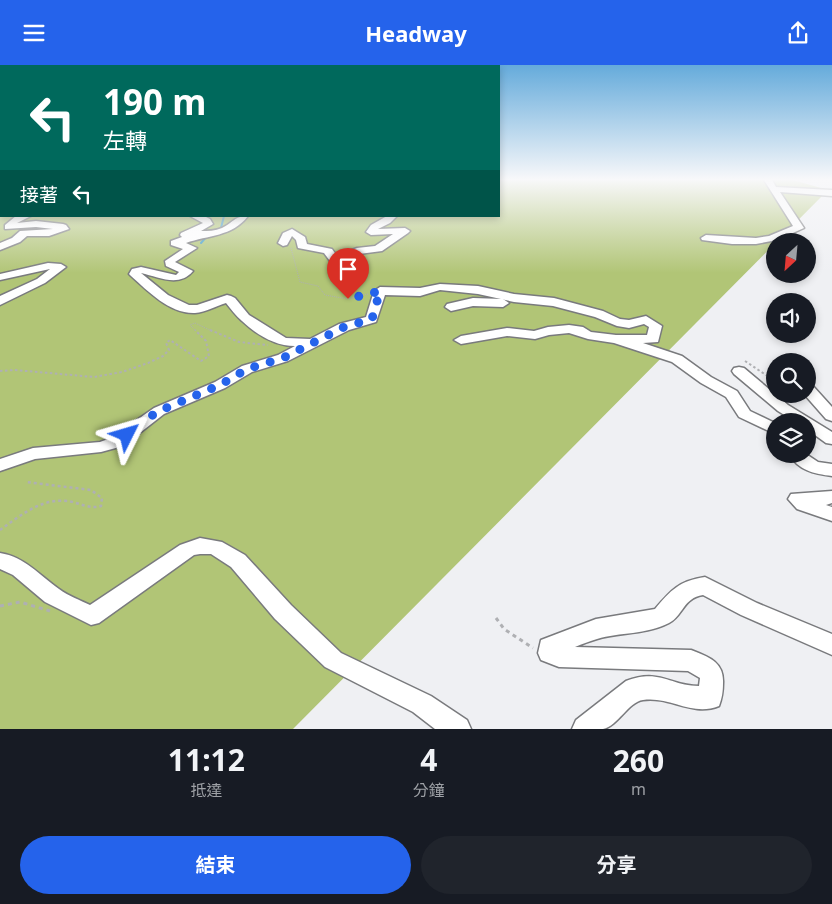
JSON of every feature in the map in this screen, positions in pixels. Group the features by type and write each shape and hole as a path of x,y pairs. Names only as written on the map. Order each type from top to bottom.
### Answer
{"lane":[{"path":"706,238 752,243 757,240 774,237 790,228 799,228 789,211"},
{"path":"0,247 16,240 24,233 49,233 64,229 63,227 36,224 8,227 15,220 23,217"},
{"path":"197,217 207,221 208,225 185,233 185,235 222,233 242,217"},
{"path":"285,239 292,232 302,239 302,246 328,251 334,259 339,259 357,251 378,249 405,231 371,232 375,226 389,220 391,217"},
{"path":"202,235 176,243 192,248 170,261 170,264 187,271 180,277 176,278 141,270 136,271 135,274 163,297 182,307 195,309 221,300 231,301 245,318 276,339 284,342 311,343"},
{"path":"0,277 48,266 61,267 40,281 0,301"},
{"path":"0,465 33,454 101,447 117,442 159,411 220,385 247,369 283,358 344,327 372,319 380,291 420,292 440,287 462,288 569,306 600,314 617,322 629,324 646,320 653,322 656,326 653,339 616,339 588,335 578,330 569,329 548,331 535,335 507,332 461,340"},
{"path":"450,307 486,302 569,306"},
{"path":"616,339 676,359 706,380 732,394 744,414 766,425"},
{"path":"742,366 783,407 792,413"},
{"path":"816,398 832,416"},
{"path":"816,429 832,439"},
{"path":"803,463 822,469 832,469"},
{"path":"832,497 798,499 803,504 832,514"},
{"path":"0,561 4,561 21,571 53,596 91,616 187,550 200,546 215,547 238,561 289,619 333,660 422,703 458,729"},
{"path":"585,729 634,689 657,687 692,698 710,697 712,673 691,661 559,657 549,653 549,647 596,629 649,621 663,616 677,598 691,588 705,586 749,609 832,645"}],"path":[{"path":"285,239 300,282 318,286 325,295 348,299 380,291"},
{"path":"0,371 15,369 94,377 122,372 163,356 169,350 166,343 170,340 180,344 191,357 201,361 209,356 206,341 190,325 195,323 227,339 256,346 278,345 284,342"},
{"path":"742,366 766,377"},
{"path":"0,530 28,510 46,501 77,500 95,508 101,506 102,497 91,490 26,482"},
{"path":"0,606 20,602 53,613"},
{"path":"496,618 504,629 528,645 536,650 549,653"}],"green space":[{"path":"500,211 807,211 785,233 766,233 766,252 293,729 0,729 0,217 500,217"}],"waterway":[{"path":"217,231 221,228 224,217"},
{"path":"201,243 207,236"}],"route":[{"path":"127,435 159,411 220,385 247,369 283,358 344,327 372,319 380,291 348,299"}]}
